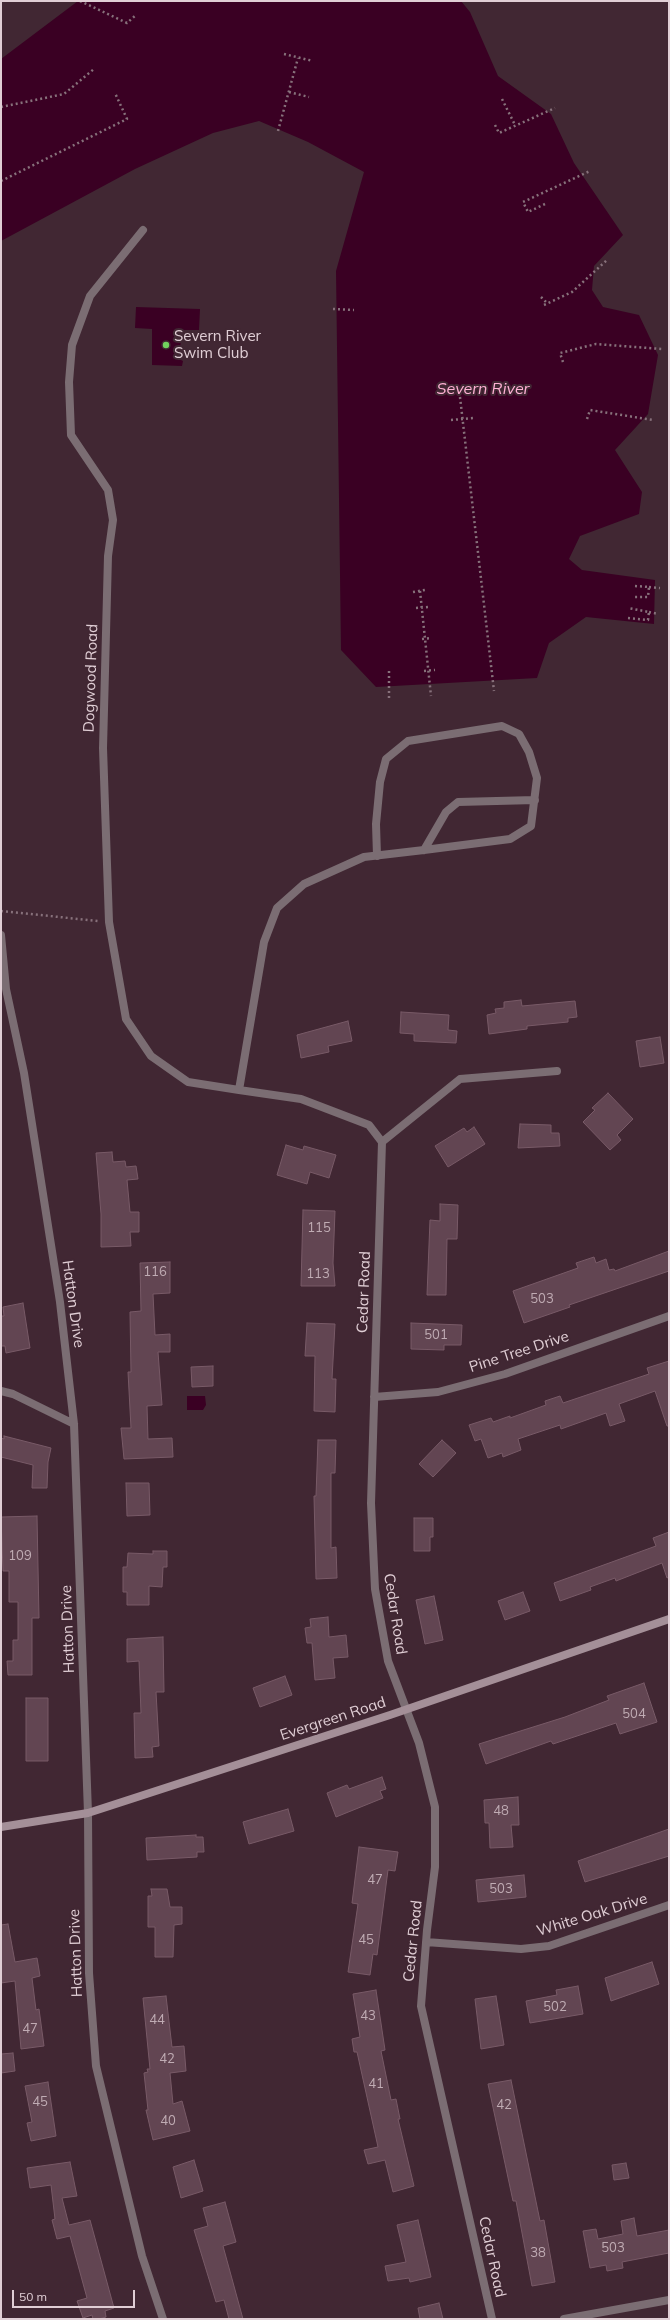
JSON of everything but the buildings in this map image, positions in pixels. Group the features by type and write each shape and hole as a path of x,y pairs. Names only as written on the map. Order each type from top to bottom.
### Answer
{"street":[{"name":"Dogwood Road","path":"143,230 90,296 72,345 69,382 71,435 108,490 113,520 108,556 103,748 109,922 126,1018 151,1056 188,1082 301,1099 369,1125 382,1142"},
{"path":"239,1090 264,942 277,908 304,884 364,857 377,856 424,850 510,838 531,826 537,778 529,752 519,734 502,726 408,741 386,759 380,782 376,824 377,856"},
{"path":"424,850 446,812 458,802 535,800"},
{"name":"Hatton Drive","path":"1,935 6,989 24,1073 60,1302 74,1424 88,1813 89,1973 96,2066 142,2256 163,2319"},
{"path":"382,1142 460,1079 557,1072"},
{"name":"Cedar Road","path":"382,1142 371,1503 375,1589 388,1661 419,1743 435,1808 435,1867 426,1942 421,2006 492,2319"},
{"name":"Pine Tree Drive","path":"374,1396 438,1392 506,1374 669,1316"},
{"path":"1,1391 13,1394 74,1424"},
{"name":"Evergreen Road","path":"1,1827 88,1813 407,1710 669,1619"},
{"name":"White Oak Drive","path":"426,1942 520,1949 549,1946 669,1905"},
{"path":"564,2319 669,2300"}],"path":[{"path":"80,1 127,23 136,15"},
{"path":"284,54 298,59 313,61"},
{"path":"298,59 289,92 278,132 298,59"},
{"path":"1,107 64,94 94,69"},
{"path":"289,92 309,97"},
{"path":"1,181 128,119 115,94"},
{"path":"502,99 515,125"},
{"path":"496,125 499,133 556,108"},
{"path":"545,204 528,212 523,202 590,171"},
{"path":"544,305 572,292 607,260"},
{"path":"541,296 546,303 571,290 601,267"},
{"path":"333,310 354,310"},
{"path":"563,362 560,353 596,344 662,348"},
{"path":"460,397 494,691"},
{"path":"587,419 590,410 652,420"},
{"path":"451,420 474,418"},
{"path":"635,586 660,588"},
{"path":"635,597 648,598 648,587"},
{"path":"413,592 425,590"},
{"path":"420,591 431,696"},
{"path":"416,608 428,607"},
{"path":"628,608 658,614"},
{"path":"628,618 648,620 649,612"},
{"path":"422,639 431,638"},
{"path":"424,671 435,670"},
{"path":"389,671 389,698"},
{"path":"1,912 109,922"}],"water":[{"name":"Severn River","path":"78,1 461,1 470,12 498,76 551,114 574,163 623,235 594,266 592,290 603,307 639,315 658,355 648,414 615,450 642,492 639,514 580,536 569,559 582,570 655,580 654,624 586,617 549,643 537,678 376,687 341,650 336,271 364,172 308,142 259,121 213,133 135,169 1,241 1,59"},
{"name":"Severn River Swim Club","path":"136,307 200,309 199,330 182,330 179,359 183,361 182,366 152,365 152,329 135,328"},
{"path":"187,1396 205,1396 206,1405 203,1410 187,1410"}],"place":[{"name":"Severn River Swim Club","path":"166,345"}]}
